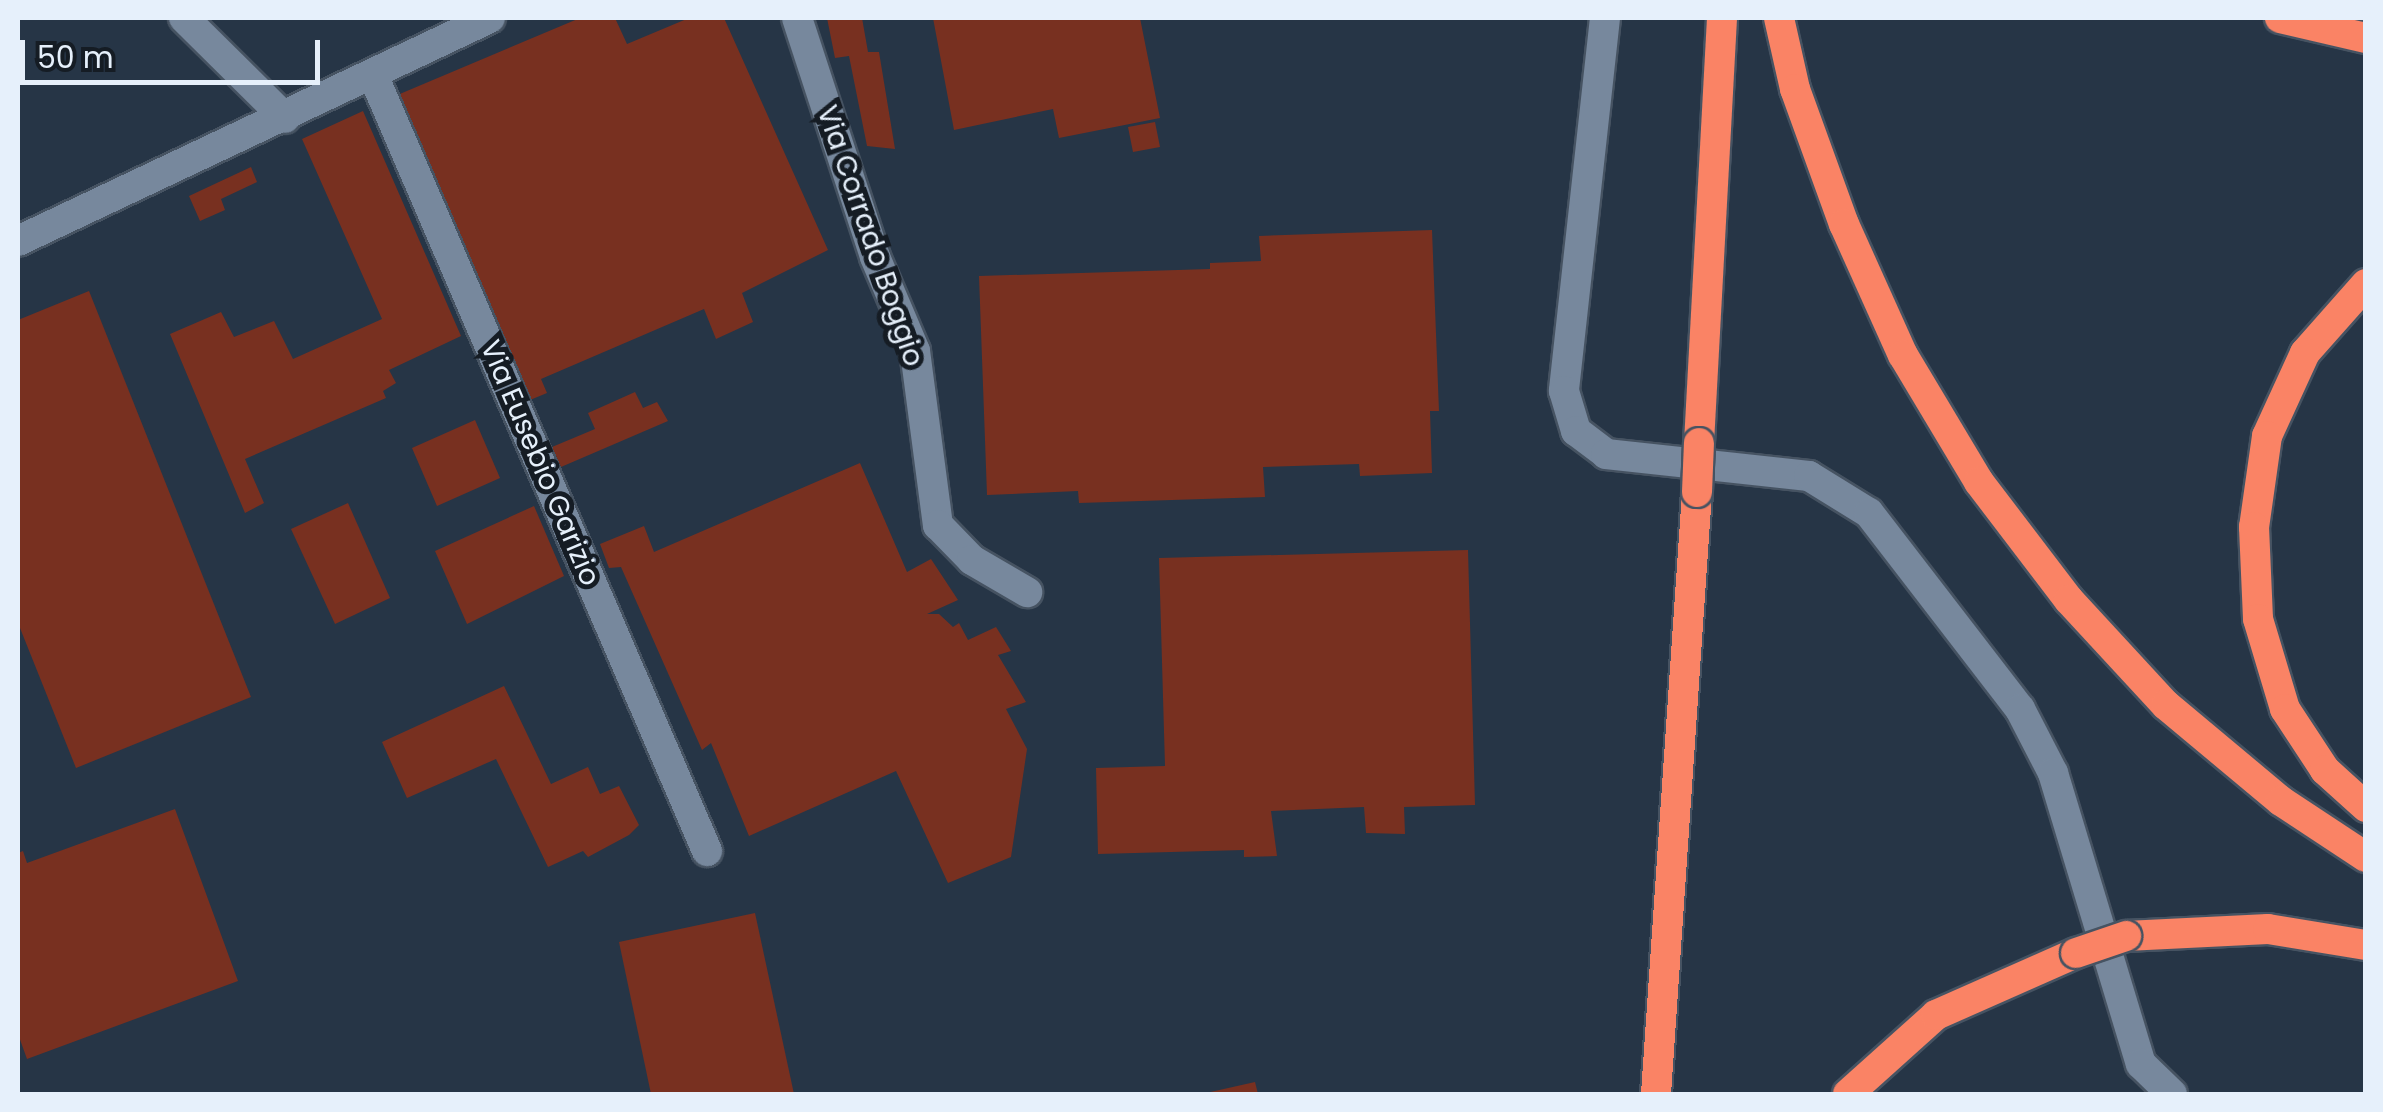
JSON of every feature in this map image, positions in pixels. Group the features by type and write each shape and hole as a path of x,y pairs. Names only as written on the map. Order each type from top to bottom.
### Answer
{"highway":[{"path":"1656,1094 1697,492 1722,18"},
{"path":"1779,18 1795,89 1844,224 1903,355 1979,482 2069,600 2166,705 2281,800 2366,857"},
{"path":"2280,18 2366,38"},
{"path":"2366,284 2305,354 2266,436 2254,527 2258,619 2285,708 2325,770 2366,807"},
{"path":"1848,1094 1936,1015 2076,952 2126,936 2268,929 2366,945"}],"street":[{"path":"184,18 285,118"},
{"path":"18,241 490,18"},
{"name":"Via Corrado Boggio","path":"797,18 875,256 915,351 938,524 972,560 1027,592"},
{"path":"1605,18 1564,391 1576,430 1606,454 1809,476 1869,513 2020,709 2053,773 2141,1064 2172,1094"},
{"name":"Via Eusebio Garizio","path":"373,75 707,852"}],"building":[{"path":"580,18 615,18 627,44 689,18 724,18 828,250 742,293 753,322 716,339 704,309 541,379 547,393 530,400 395,96"},
{"path":"827,18 862,18 868,52 879,52 895,149 867,146 849,56 835,58"},
{"path":"933,18 1140,18 1160,118 1059,138 1053,109 954,130"},
{"path":"363,111 461,336 389,370 396,383 383,391 386,398 245,459 264,503 245,513 170,334 221,312 234,337 274,321 293,359 382,319 302,139"},
{"path":"1155,122 1160,147 1133,152 1128,127"},
{"path":"251,167 257,182 221,199 225,210 200,221 189,196"},
{"path":"1432,230 1439,411 1430,411 1432,473 1360,476 1359,464 1263,467 1265,497 1079,503 1078,491 987,495 979,276 1210,269 1210,263 1261,261 1259,236"},
{"path":"89,291 251,697 76,768 18,623 18,320"},
{"path":"635,392 643,408 657,402 668,421 561,467 552,447 595,429 588,413"},
{"path":"475,420 500,478 437,506 412,448"},
{"path":"860,463 907,572 931,559 958,600 927,614 939,614 953,627 959,623 968,640 996,627 1011,651 998,655 1026,702 1006,709 1027,749 1011,857 948,883 896,771 749,836 711,743 702,750 621,567 609,568 600,544 644,526 654,552"},
{"path":"348,503 390,598 335,624 291,529"},
{"path":"534,506 564,576 467,624 435,551"},
{"path":"1468,550 1475,805 1404,807 1405,834 1366,833 1364,807 1271,811 1277,856 1244,857 1244,850 1098,854 1096,768 1165,766 1159,558"},
{"path":"504,686 551,784 588,767 600,794 619,786 639,825 629,835 588,857 583,851 548,867 496,759 407,798 382,742"},
{"path":"175,809 238,981 27,1059 18,1034 18,853 23,851 27,863"},
{"path":"755,913 794,1094 651,1094 619,942"},
{"path":"1255,1082 1258,1094 1206,1094 1206,1093"}]}
